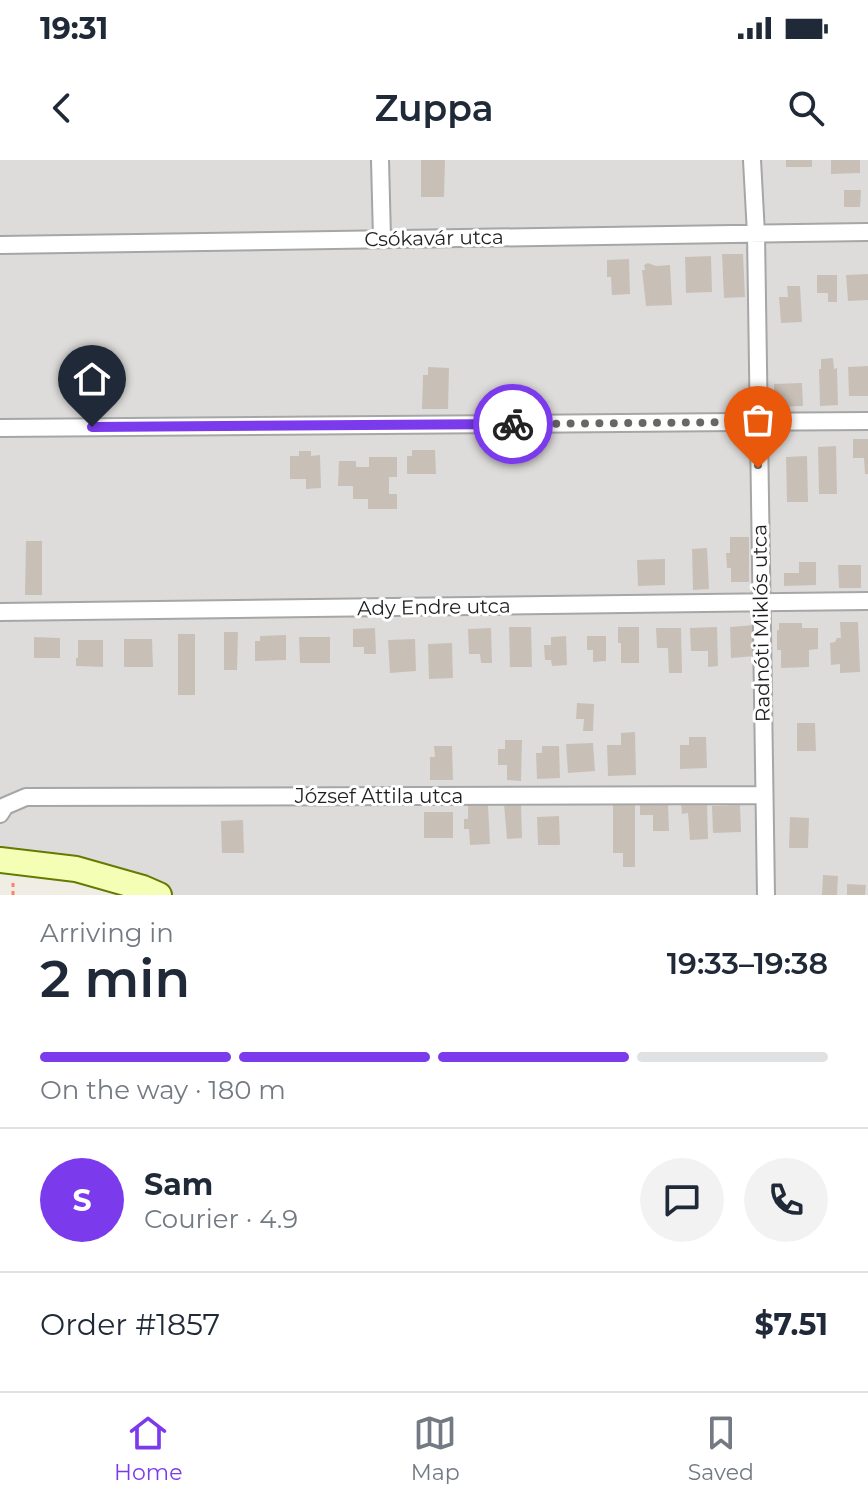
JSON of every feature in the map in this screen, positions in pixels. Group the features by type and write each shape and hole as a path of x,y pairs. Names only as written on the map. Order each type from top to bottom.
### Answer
{"street":[{"path":"380,160 382,238"},
{"name":"Radnóti Miklós utca","path":"752,160 756,234 766,895"},
{"name":"Csókavár utca","path":"0,245 868,232"},
{"path":"0,428 868,421"},
{"name":"Ady Endre utca","path":"0,612 868,601"},
{"name":"József Attila utca","path":"0,814 5,806 26,797 764,795"},
{"path":"0,860 76,869 159,895"}],"shaded area":[{"path":"0,160 868,160 868,895 159,895 0,860"}],"building":[{"path":"421,160 445,160 444,197 421,197"},
{"path":"786,160 812,160 812,167 786,167"},
{"path":"831,160 860,160 860,173 831,174"},
{"path":"844,190 861,190 860,207 844,207"},
{"path":"722,254 743,254 745,297 724,298"},
{"path":"711,256 712,292 686,293 685,257"},
{"path":"629,259 630,294 612,295 611,277 607,277 607,260"},
{"path":"648,263 670,265 672,305 646,306 642,270"},
{"path":"868,274 868,300 848,301 846,275"},
{"path":"817,275 837,275 837,302 828,302 828,293 817,293"},
{"path":"787,286 800,286 802,322 781,323 779,297 788,297"},
{"path":"833,358 834,369 837,368 838,405 820,406 821,359"},
{"path":"868,366 868,396 849,396 848,367"},
{"path":"428,367 449,368 448,409 422,409 423,375 428,375"},
{"path":"802,383 803,406 774,407 774,384"},
{"path":"853,439 868,439 868,474 865,474 864,458 853,458"},
{"path":"836,446 837,494 819,494 818,447"},
{"path":"412,450 435,450 436,474 407,474 407,456 412,456"},
{"path":"299,451 311,451 311,456 320,455 321,488 306,489 306,479 290,479 290,456 299,456"},
{"path":"807,456 808,502 787,502 786,457"},
{"path":"369,457 397,457 397,477 389,477 389,494 397,494 397,509 368,509 368,499 353,499 353,486 338,486 339,461 356,461 356,467 369,467"},
{"path":"730,537 749,537 749,582 731,582 726,553 730,553"},
{"path":"26,541 42,541 42,595 25,595"},
{"path":"707,548 709,589 693,590 692,549"},
{"path":"665,559 665,585 638,586 637,560"},
{"path":"799,562 816,562 816,585 784,586 784,573 799,573"},
{"path":"838,565 861,565 861,588 839,588"},
{"path":"840,622 858,622 860,672 840,673 840,664 831,665 830,643 841,638"},
{"path":"779,623 802,623 802,628 818,628 818,649 809,650 809,667 781,668 781,650 777,650"},
{"path":"754,625 756,656 731,658 730,627"},
{"path":"509,627 531,627 532,667 510,667"},
{"path":"618,627 639,627 639,663 621,663"},
{"path":"717,627 718,666 708,667 708,651 691,651 690,628"},
{"path":"375,628 376,654 364,654 364,647 353,647 353,629"},
{"path":"491,628 492,663 481,663 480,654 469,654 468,629"},
{"path":"656,628 681,628 682,673 669,673 668,648 657,648"},
{"path":"224,632 238,632 237,670 224,670"},
{"path":"178,634 195,634 195,695 178,695"},
{"path":"286,635 286,660 255,661 255,641 260,641 260,636"},
{"path":"566,636 567,665 552,666 551,660 545,660 544,645 551,645 551,637"},
{"path":"587,636 606,636 606,661 593,662 593,650 587,650"},
{"path":"34,637 60,638 60,658 34,658"},
{"path":"299,637 330,637 330,663 300,663"},
{"path":"124,639 152,639 153,667 124,667"},
{"path":"415,639 416,671 390,673 388,640"},
{"path":"78,640 103,640 103,667 76,666"},
{"path":"452,643 453,678 429,679 428,644"},
{"path":"577,703 594,704 593,731 583,731 584,719 576,719"},
{"path":"797,723 815,723 816,751 797,751"},
{"path":"635,732 636,775 608,776 607,745 621,745 621,733"},
{"path":"689,737 706,737 707,768 680,769 680,745 689,745"},
{"path":"505,740 522,740 521,781 507,780 507,765 498,765 498,749 505,749"},
{"path":"593,743 595,771 568,773 566,744"},
{"path":"434,746 452,746 453,780 430,780 430,757 435,757"},
{"path":"542,746 559,746 560,778 537,779 536,753 542,753"},
{"path":"521,802 522,838 507,839 504,804"},
{"path":"613,802 635,802 635,867 623,867 623,853 613,853"},
{"path":"668,802 669,831 653,831 653,815 640,815 640,803"},
{"path":"707,802 708,839 690,840 688,813 682,814 681,803"},
{"path":"468,805 488,805 490,844 470,845 469,829 464,829"},
{"path":"740,805 741,832 713,833 712,806"},
{"path":"424,812 453,812 453,838 424,838"},
{"path":"559,816 560,845 538,845 537,817"},
{"path":"790,817 809,818 808,848 789,848"},
{"path":"243,820 244,853 222,853 221,821"},
{"path":"823,875 838,876 837,895 822,895"},
{"path":"847,884 866,885 865,895 847,895"}],"way so far":[{"path":"513,424 758,422 758,468"}],"route":[{"path":"92,427 513,424"}]}
